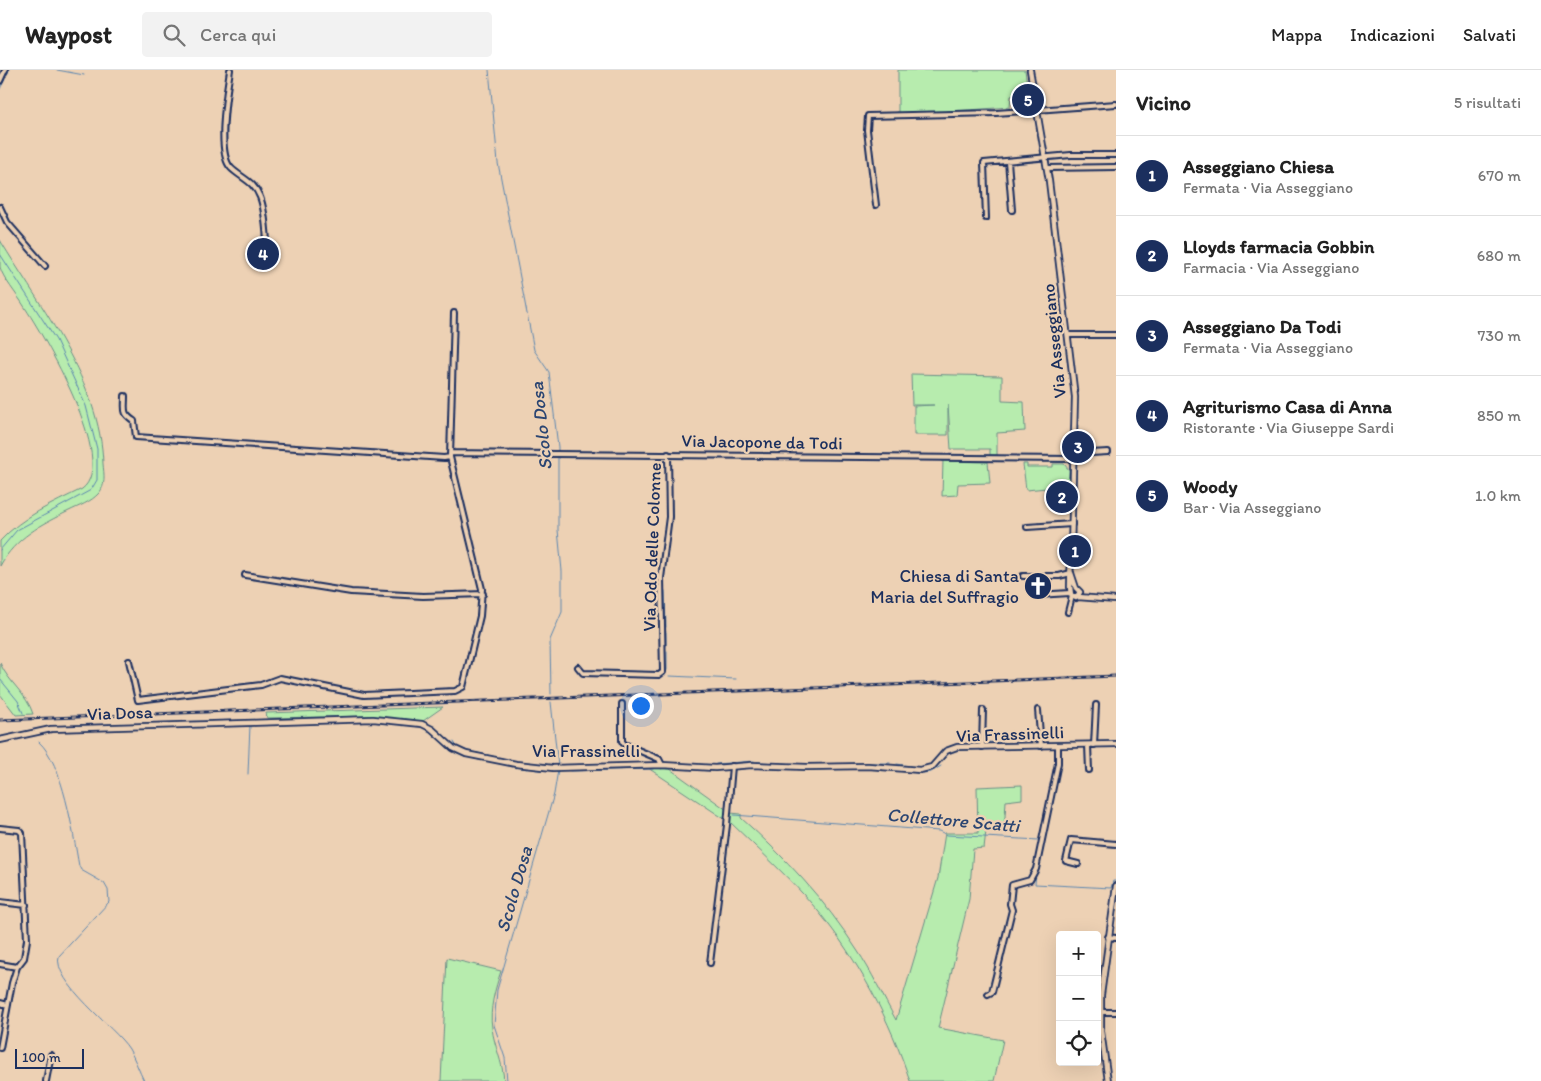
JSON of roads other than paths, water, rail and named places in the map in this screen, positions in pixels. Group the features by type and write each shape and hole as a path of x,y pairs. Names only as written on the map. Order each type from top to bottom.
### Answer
{"street":[{"path":"0,81 5,70"},
{"path":"230,70 225,122 226,160 230,167 253,185 260,198 269,261"},
{"name":"Via Asseggiano","path":"1030,70 1035,109 1047,168 1075,397 1071,573 1073,593 1068,612"},
{"path":"876,205 866,118 872,115 928,115 1116,104"},
{"path":"986,218 984,163 1044,157 1116,155"},
{"path":"1008,161 1012,210"},
{"path":"1047,168 1116,167"},
{"path":"0,207 7,222 45,266"},
{"path":"129,661 138,700 265,684 280,678 364,695 455,692 464,688 482,594 450,455 454,313"},
{"path":"1068,335 1116,335"},
{"name":"Via Jacopone da Todi","path":"125,396 125,414 127,418 134,421 136,437 444,458 450,455 551,454 1074,457 1108,452"},
{"name":"Via Odo delle Colonne","path":"578,668 583,673 659,675 663,672 660,583 669,517 668,454"},
{"path":"1027,527 1072,524"},
{"path":"1023,576 1059,576 1071,573"},
{"path":"245,575 351,592 423,596 482,594"},
{"name":"Via Asseggiano","path":"1073,593 1080,592 1087,598"},
{"path":"1037,595 1073,593 1087,598 1116,600"},
{"path":"622,704 622,741 624,744 659,760 662,765"},
{"path":"1094,745 1096,705"},
{"path":"982,747 983,710"},
{"path":"1038,710 1041,746"},
{"name":"Via Frassinelli","path":"242,722 343,718 408,721 426,726 460,752 516,764 553,768 662,765 703,768 732,766 868,766 920,770 932,767 943,754 953,748 1116,744"},
{"name":"Via Dosa","path":"0,740 50,729 242,722"},
{"name":"Via Frassinelli","path":"1088,745 1089,770"},
{"path":"988,994 992,992 1012,910 1010,904 1012,885 1030,880 1036,869 1058,763 1058,746"},
{"path":"710,963 727,825 732,766"},
{"path":"0,828 19,830 22,833 27,940 24,958 17,967 0,1045"},
{"path":"1078,864 1066,861 1071,840 1116,844"},
{"path":"1101,1003 1116,886"},
{"path":"0,902 26,905"},
{"path":"1108,937 1116,938"},
{"path":"0,964 17,967"},
{"path":"0,1003 8,1004"},
{"path":"1101,1012 1116,1012"},
{"path":"1101,1021 1108,1081"},
{"path":"46,1081 51,1055"}],"waterway":[{"path":"57,70 84,75"},
{"name":"Scolo Dosa","path":"489,70 498,163 534,350 549,372 558,447 558,530 562,571 562,612 550,640 551,694"},
{"path":"0,89 5,79"},
{"path":"0,254 56,340 86,406 97,449 97,480 91,490 17,530 0,550"},
{"path":"741,458 755,458"},
{"path":"758,458 845,459"},
{"path":"665,591 666,627"},
{"path":"666,632 666,646"},
{"path":"667,651 667,670"},
{"path":"669,676 736,679"},
{"path":"0,679 18,701 23,713"},
{"name":"Scolo Dosa","path":"551,702 558,766"},
{"path":"248,774 250,725"},
{"path":"148,729 185,727"},
{"path":"39,742 55,766 61,782 79,866 81,870 104,883 108,890 109,902 59,956 59,967 65,979 86,1004 129,1049 144,1081"},
{"path":"454,742 457,747"},
{"path":"985,742 1006,743"},
{"path":"1001,749 1051,748"},
{"path":"960,749 994,749"},
{"path":"463,750 525,763"},
{"path":"458,754 463,755"},
{"path":"468,757 479,760"},
{"path":"487,761 527,769"},
{"path":"716,764 754,761"},
{"path":"757,762 797,764 890,763"},
{"path":"536,764 552,765"},
{"path":"897,764 921,768"},
{"path":"923,773 931,772 941,766"},
{"path":"758,767 841,769"},
{"path":"867,768 872,769"},
{"path":"570,771 653,769"},
{"path":"675,769 705,770"},
{"path":"878,769 918,773"},
{"path":"536,770 560,770"},
{"name":"Scolo Dosa","path":"507,1081 505,1058 494,1025 497,990 554,794 558,770"},
{"name":"Collettore Scatti","path":"734,815 939,831 947,835 1039,840 1039,847"},
{"name":"Collettore Scatti","path":"1036,873 1035,884 1111,888 1113,881 1116,881"}],"railway":[{"path":"0,720 1116,676"}],"place":[{"name":"Woody","path":"1028,100"},
{"name":"Agriturismo Casa di Anna","path":"263,254"},
{"name":"Asseggiano Da Todi","path":"1078,447"},
{"name":"Lloyds farmacia Gobbin","path":"1062,497"},
{"name":"Asseggiano Chiesa","path":"1075,551"},
{"name":"Chiesa di Santa Maria del Suffragio","path":"1038,586"}]}
